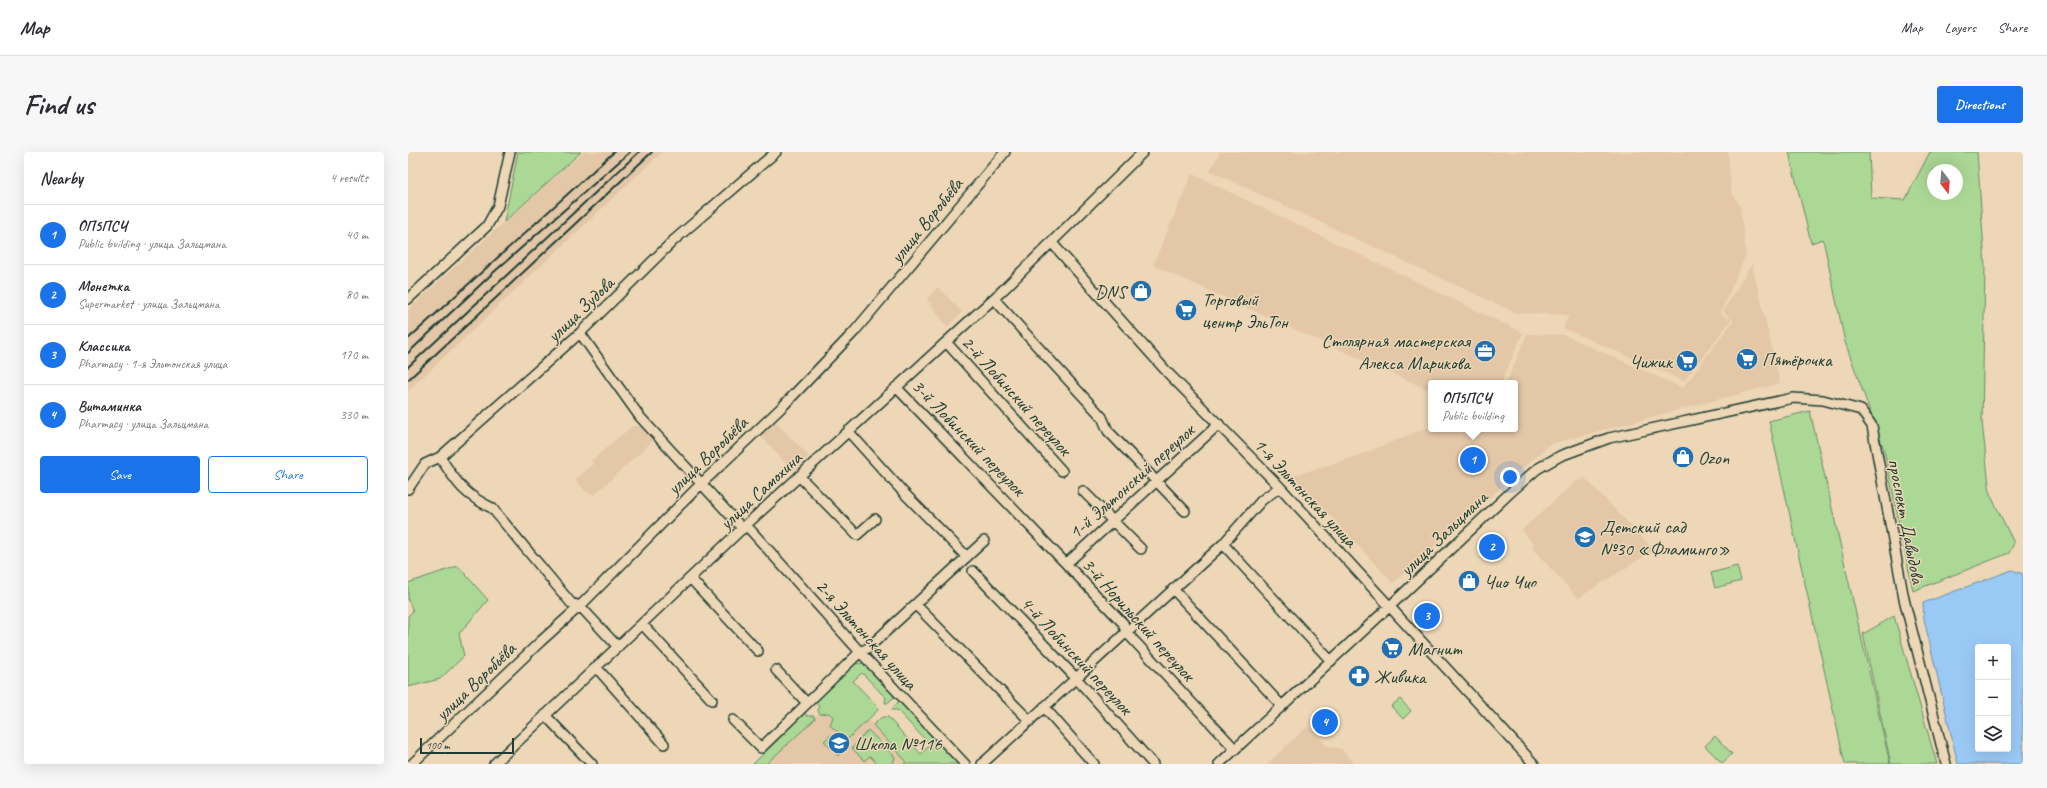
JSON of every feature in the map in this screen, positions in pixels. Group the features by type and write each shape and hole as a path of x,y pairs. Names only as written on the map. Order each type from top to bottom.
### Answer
{"street":[{"path":"408,299 487,226 498,206 510,152"},
{"name":"улица Зудова","path":"408,489 426,464 440,457 580,333 673,241 776,152"},
{"name":"улица Воробьёва","path":"412,764 580,606 701,484 784,406 854,332 1005,152"},
{"name":"улица Самохина","path":"499,762 545,715 618,648 744,527 994,299 1143,152"},
{"name":"1-я Эльтонская улица","path":"1052,243 1168,373 1280,487 1534,764"},
{"path":"994,299 1102,417 1108,431 1154,481 1185,511"},
{"name":"2-я Эльтонская улица","path":"580,333 640,417 701,484 744,527 965,764"},
{"name":"2-й Лобинский переулок","path":"946,342 1062,471"},
{"name":"3-й Лобинский переулок","path":"896,387 1018,511"},
{"name":"проспект Давыдова","path":"1737,410 1793,398 1823,400 1862,410 1872,426 1904,599 1946,764"},
{"name":"улица Зальцмана","path":"1219,764 1537,469 1560,456 1609,438 1737,410"},
{"name":"1-й Эльтонский переулок","path":"1067,563 1111,520 1219,424"},
{"path":"848,431 904,493 967,557"},
{"path":"440,457 458,484 474,499 492,508 571,603 580,606 618,648"},
{"path":"799,476 857,535 875,519"},
{"path":"982,764 1223,544 1262,500 1280,487"},
{"path":"1083,491 1141,549"},
{"name":"3-й Норильский переулок","path":"1018,511 1123,623 1126,632 1235,749"},
{"path":"733,720 761,748 860,652 868,648 984,541"},
{"path":"1223,544 1330,661"},
{"name":"4-й Лобинский переулок","path":"973,571 1076,678 1154,764"},
{"path":"691,579 758,651"},
{"path":"1173,589 1282,706"},
{"path":"916,605 1030,721"},
{"path":"642,624 712,700"},
{"path":"596,667 664,744"},
{"path":"776,670 807,702"},
{"path":"1044,707 1094,764"},
{"path":"545,715 592,764"}],"shaded area":[{"path":"584,152 662,152 408,391 408,310 504,222"},
{"path":"1220,152 1728,152 1731,191 1740,206 1746,255 1720,313 1731,320 1684,381 1563,328 1569,315 1516,313 1210,171"},
{"path":"1192,174 1523,333 1502,380 1428,380 1428,390 1153,265"},
{"path":"1752,264 1780,383 1550,444 1393,583 1293,476 1355,457 1428,427 1428,432 1518,432 1518,380 1507,380 1527,334 1564,335 1683,388 1733,321 1723,311"},
{"path":"938,287 962,312 947,327 927,299"},
{"path":"774,421 809,456 793,471 760,435"},
{"path":"632,426 642,426 656,438 594,495 586,492 575,480 593,464 591,461"},
{"name":"Детский сад №30 «Фламинго»","path":"1585,478 1654,550 1578,598 1532,548 1534,545 1522,530 1575,482"},
{"name":"Школа №116","path":"843,692 910,764 764,764 817,715"},
{"path":"1308,726 1327,746 1341,749 1355,764 1267,764"}],"green space":[{"path":"518,152 581,152 504,222"},
{"path":"1789,152 1869,152 1871,198 1905,200 1930,152 1977,152 1985,266 1982,422 1990,494 2014,543 2009,553 1913,591 1884,450 1845,342 1823,239 1811,243"},
{"path":"1810,411 1890,764 1845,764 1769,421"},
{"path":"458,566 488,600 459,634 464,656 440,679 408,687 408,616 413,611 408,599 408,583"},
{"path":"1737,566 1741,581 1715,588 1711,573"},
{"path":"1894,616 1937,764 1891,764 1863,634"},
{"path":"864,663 896,696 885,703 886,698 862,673 853,681 878,707 878,710 849,738 845,739 830,725 833,717 829,713 820,714 818,711 819,706 814,702 855,664"},
{"path":"1400,699 1411,711 1403,719 1391,706"},
{"path":"899,701 958,764 904,764 906,761 873,725 882,717 888,717 921,754 930,745 897,710 891,710"},
{"path":"805,713 807,716 814,716 815,719 766,764 753,764"},
{"path":"868,730 895,757 893,764 877,764 870,756 864,761 852,748"},
{"path":"831,735 844,749 838,756 824,741"},
{"path":"1715,736 1732,754 1722,763 1705,746"}],"water":[{"path":"2012,570 2023,574 2023,764 1958,764 1924,619 1923,603"}],"railway":[{"path":"408,339 614,152"},
{"path":"408,353 494,272 630,152"},
{"path":"408,367 639,152"},
{"path":"408,380 652,152"}],"place":[{"name":"DNS","path":"1141,291"},
{"name":"Торговый центр ЭльТон","path":"1186,310"},
{"name":"Столярная мастерская Алекса Марикова","path":"1485,351"},
{"name":"Пятёрочка","path":"1747,359"},
{"name":"Чижик","path":"1687,361"},
{"name":"Ozon","path":"1683,457"},
{"name":"ОП5ПСЧ","path":"1473,460"},
{"name":"Детский сад №30 «Фламинго»","path":"1585,537"},
{"name":"Монетка","path":"1492,547"},
{"name":"Чио Чио","path":"1469,581"},
{"name":"Классика","path":"1427,616"},
{"name":"Магнит","path":"1392,648"},
{"name":"Живика","path":"1359,676"},
{"name":"Витаминка","path":"1325,722"},
{"name":"Школа №116","path":"839,743"}]}
